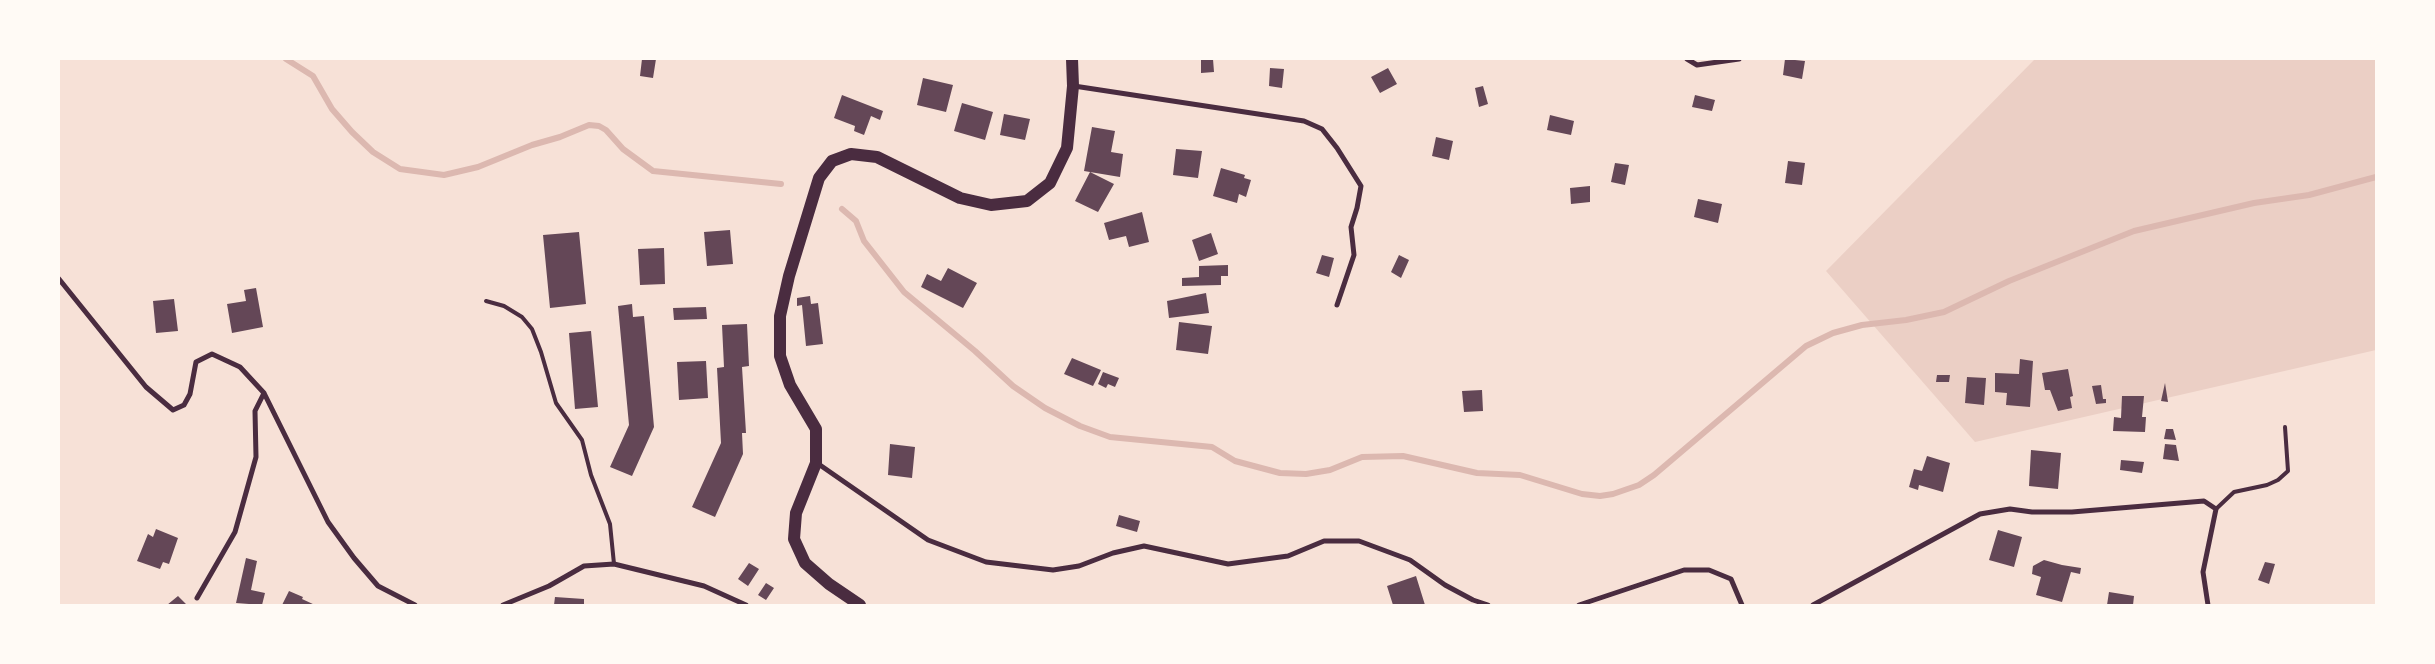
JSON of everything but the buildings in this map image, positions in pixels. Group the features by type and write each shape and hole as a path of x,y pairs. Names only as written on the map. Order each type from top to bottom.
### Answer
{"main road":[{"path":"860,605 828,584 805,563 794,540 796,513 816,463 816,428 790,385 780,356 780,316 789,276 820,178 832,162 852,154 877,157 960,198 992,205 1027,201 1050,183 1067,148 1073,86 1072,59"}],"street":[{"path":"1687,59 1697,65 1739,59"},
{"path":"1073,86 1304,121 1322,129 1337,148 1361,186 1358,208 1351,228 1354,254 1337,305"},
{"path":"59,279 146,387 173,410 184,405 190,394 196,362 212,354 240,367 264,393 328,522 378,586 415,605"},
{"path":"198,598 235,532 256,457 255,411 264,393"},
{"path":"816,463 928,540 986,562 1054,570 1080,566 1113,553 1144,546 1228,564 1288,556 1324,541 1359,541 1410,560 1445,585 1472,600 1488,605"},
{"path":"1813,605 1980,514 2010,509 2032,512 2072,512 2204,501 2216,509 2203,572 2208,605"},
{"path":"503,605 549,586 584,566 614,564 704,586 746,605"},
{"path":"1578,605 1684,570 1709,570 1731,579 1742,605"}],"lane":[{"path":"486,301 504,306 522,316 532,329 556,403 582,440 591,475 610,524 614,564"},
{"path":"2216,509 2234,492 2268,485 2278,480 2288,471 2285,427"}],"shaded area":[{"path":"2035,59 2376,59 2376,350 1975,442 1826,271"}],"waterway":[{"path":"286,59 313,76 332,109 352,132 373,152 400,169 444,175 478,167 589,125 599,126 606,130 623,149 653,171 781,184"},
{"path":"842,209 856,221 864,241 904,292 975,351 1013,386 1045,408 1080,426 1110,437 1212,447 1235,461 1280,473 1306,474 1330,470 1362,457 1403,456 1477,473 1520,475 1582,494 1600,496 1613,494 1639,485 1654,475 1806,346 1833,333 1862,325 1906,320 1944,312 2009,281 2134,231 2254,203 2309,195 2376,177"}]}
